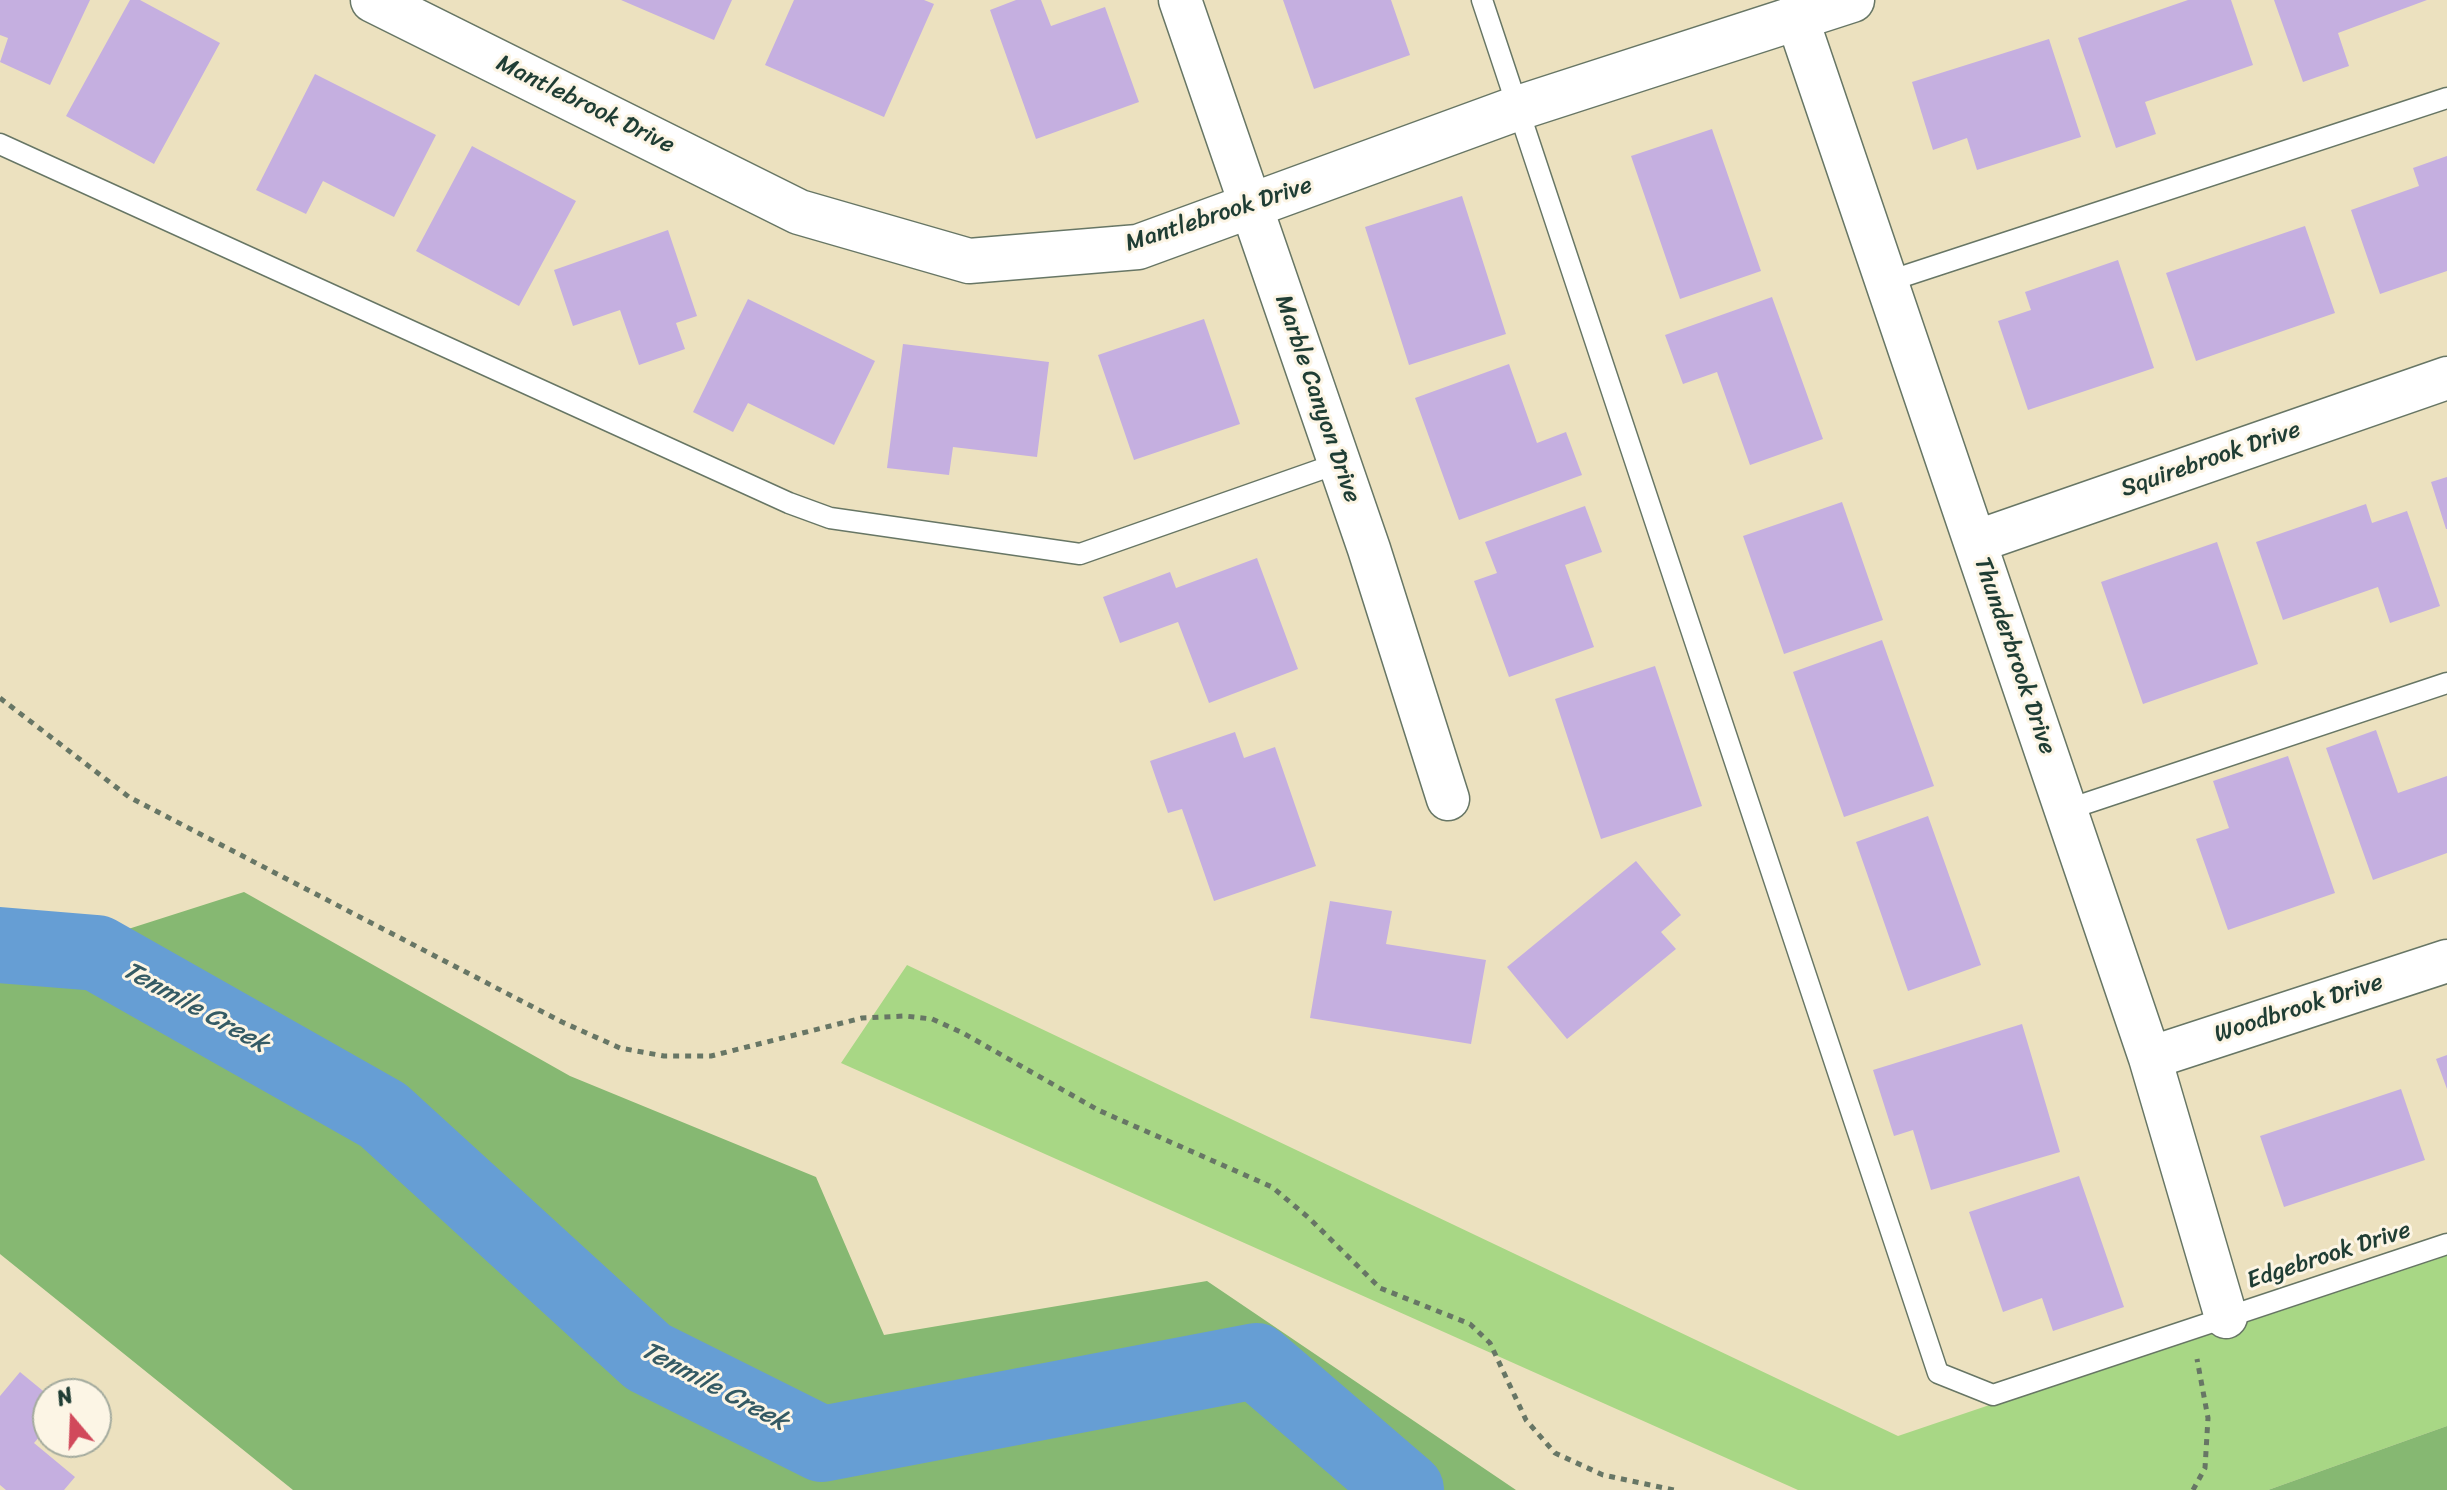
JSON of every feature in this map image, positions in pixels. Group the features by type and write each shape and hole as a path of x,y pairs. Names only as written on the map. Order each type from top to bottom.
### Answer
{"street":[{"name":"Mantlebrook Drive","path":"373,0 799,212 969,261 1138,247 1794,9 1852,0"},
{"name":"Marble Canyon Drive","path":"1180,0 1339,463 1448,799"},
{"name":"Thunderbrook Drive","path":"1794,9 2150,1058 2226,1317"},
{"name":"Squirebrook Drive","path":"1975,542 2447,378"},
{"name":"Woodbrook Drive","path":"2150,1058 2447,961"}],"lane":[{"name":"Edgebrook Drive","path":"1482,0 1938,1373 1993,1395 2447,1244"},
{"path":"1886,282 2447,98"},
{"path":"0,144 789,503 830,518 1080,554 1339,463"},
{"path":"2066,810 2447,683"}],"path":[{"path":"0,698 129,797 562,1022 620,1048 664,1056 711,1056 862,1018 890,1016 932,1019 963,1033 1098,1110 1272,1187 1309,1218 1380,1288 1470,1324 1490,1343 1526,1420 1555,1453 1603,1475 1674,1490"},
{"path":"2193,1490 2205,1468 2208,1418 2195,1344 2226,1317"}],"green space":[{"path":"244,892 570,1076 816,1177 884,1335 1207,1281 1516,1490 293,1490 0,1254 0,970"},
{"path":"907,965 1898,1436 2447,1250 2447,1426 2268,1490 1798,1490 841,1063"},
{"path":"2447,1426 2447,1490 2268,1490"}],"building":[{"path":"0,0 90,0 50,85 0,62 8,38 0,35"},
{"path":"130,0 140,0 220,43 154,164 66,116"},
{"path":"621,0 732,0 714,40"},
{"path":"794,0 924,0 934,4 884,117 765,65"},
{"path":"1016,0 1041,0 1051,26 1105,7 1139,102 1036,139 990,10"},
{"path":"1283,0 1391,0 1410,55 1314,89"},
{"path":"2188,0 2231,0 2253,65 2145,102 2156,134 2116,148 2078,38"},
{"path":"2274,0 2427,0 2338,33 2349,66 2303,82"},
{"path":"2049,39 2081,137 1977,170 1967,138 1933,150 1912,82"},
{"path":"315,74 436,135 394,217 323,181 306,214 256,190"},
{"path":"1712,129 1761,271 1680,299 1631,156"},
{"path":"472,146 576,201 519,306 416,251"},
{"path":"2447,156 2447,271 2380,294 2351,210 2419,186 2413,168"},
{"path":"1462,196 1506,334 1409,365 1365,227"},
{"path":"2305,226 2335,313 2196,361 2166,273"},
{"path":"668,230 697,316 676,323 685,349 639,365 620,310 573,326 554,270"},
{"path":"2118,260 2154,368 2028,410 1998,321 2031,310 2025,292"},
{"path":"1772,297 1823,439 1750,465 1717,372 1683,384 1665,335"},
{"path":"748,299 875,361 834,445 748,403 733,432 693,412"},
{"path":"1204,319 1240,424 1134,460 1098,355"},
{"path":"903,344 1049,362 1037,457 953,447 949,475 887,468"},
{"path":"1509,364 1537,443 1566,432 1582,475 1459,520 1415,398"},
{"path":"2447,477 2447,529 2446,529 2431,482"},
{"path":"1842,502 1883,620 1784,654 1743,536"},
{"path":"2366,504 2372,523 2407,511 2440,606 2390,623 2378,587 2283,620 2256,542"},
{"path":"1585,506 1602,552 1565,565 1594,647 1509,677 1474,581 1497,573 1485,542"},
{"path":"2217,542 2258,664 2143,704 2101,582"},
{"path":"1257,558 1298,669 1209,703 1178,622 1120,643 1103,597 1170,572 1176,588"},
{"path":"1882,640 1934,786 1844,817 1793,672"},
{"path":"1655,666 1702,806 1601,839 1555,699"},
{"path":"2376,730 2398,793 2447,776 2447,853 2373,880 2326,748"},
{"path":"1235,732 1244,758 1275,747 1316,866 1214,901 1182,809 1168,813 1150,761"},
{"path":"2288,756 2335,893 2228,930 2196,839 2229,828 2213,781"},
{"path":"1928,816 1981,965 1908,991 1856,842"},
{"path":"1636,861 1681,915 1661,932 1676,949 1567,1039 1507,967"},
{"path":"1330,901 1392,911 1386,944 1486,960 1471,1044 1310,1018"},
{"path":"2022,1024 2060,1152 1931,1190 1913,1130 1894,1136 1873,1070"},
{"path":"2447,1055 2447,1089 2436,1059"},
{"path":"2401,1089 2425,1160 2284,1207 2260,1136"},
{"path":"2079,1176 2124,1307 2053,1331 2042,1298 2003,1312 1969,1212"},
{"path":"20,1372 32,1382 32,1458 52,1458 75,1477 64,1490 6,1490 0,1485 0,1396"}],"waterway":[{"name":"Tenmile Creek","path":"0,945 97,953 383,1115 648,1357 822,1444 1256,1361 1406,1490"}]}
